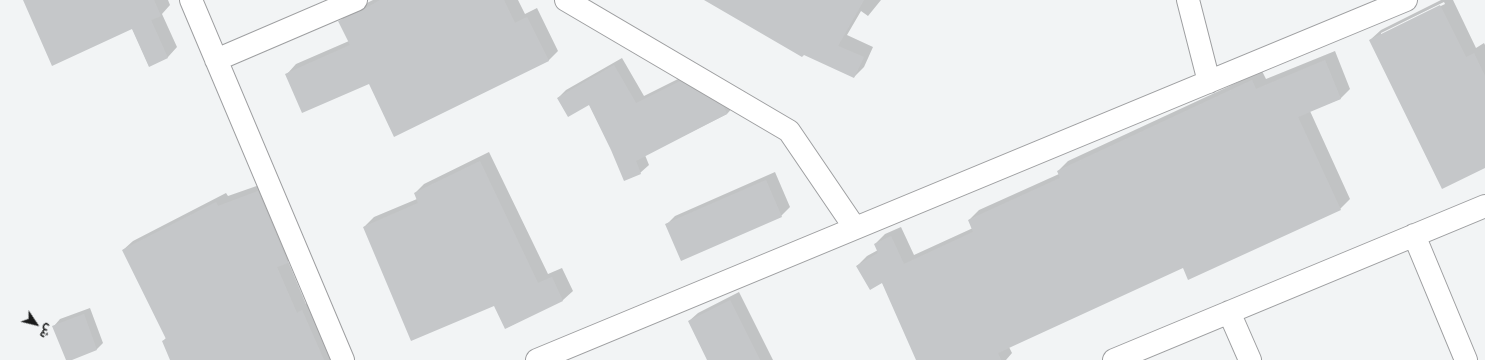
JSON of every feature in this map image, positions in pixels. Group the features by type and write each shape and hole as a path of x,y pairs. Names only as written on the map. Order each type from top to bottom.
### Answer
{"street":[{"path":"191,0 343,360"},
{"path":"216,60 356,0"},
{"path":"566,0 789,131 855,228"},
{"path":"1188,0 1209,82"},
{"path":"537,360 1406,0"},
{"path":"1114,360 1485,206"},
{"path":"1414,235 1466,360"},
{"path":"1229,312 1250,360"}],"building":[{"path":"23,0 154,0 161,16 151,20 168,58 149,67 132,29 52,66"},
{"path":"380,0 504,0 515,23 527,17 549,61 394,137 369,84 302,113 285,74 350,45 338,21 361,11"},
{"path":"704,0 864,0 838,46 864,57 854,78 804,55 802,57"},
{"path":"1440,5 1466,57 1474,53 1485,76 1485,168 1442,189 1369,40"},
{"path":"1325,60 1341,99 1298,117 1341,210 1188,280 1183,268 998,353 1001,360 916,360 882,283 870,290 856,266 878,253 874,244 891,236 904,264 973,232 968,220 1060,178 1057,171 1252,80 1256,89"},
{"path":"614,65 636,103 680,81 724,107 727,114 636,161 641,174 624,181 589,105 568,117 557,98"},
{"path":"480,161 538,283 552,277 563,301 505,329 494,306 411,341 363,227 418,203 414,193"},
{"path":"766,180 782,217 681,261 665,224"},
{"path":"258,191 288,263 277,267 297,313 302,310 324,360 170,360 162,341 166,339 122,250 216,202 218,206"},
{"path":"730,300 760,360 707,360 688,321"},
{"path":"84,314 97,350 72,360 66,360 52,326"}]}
